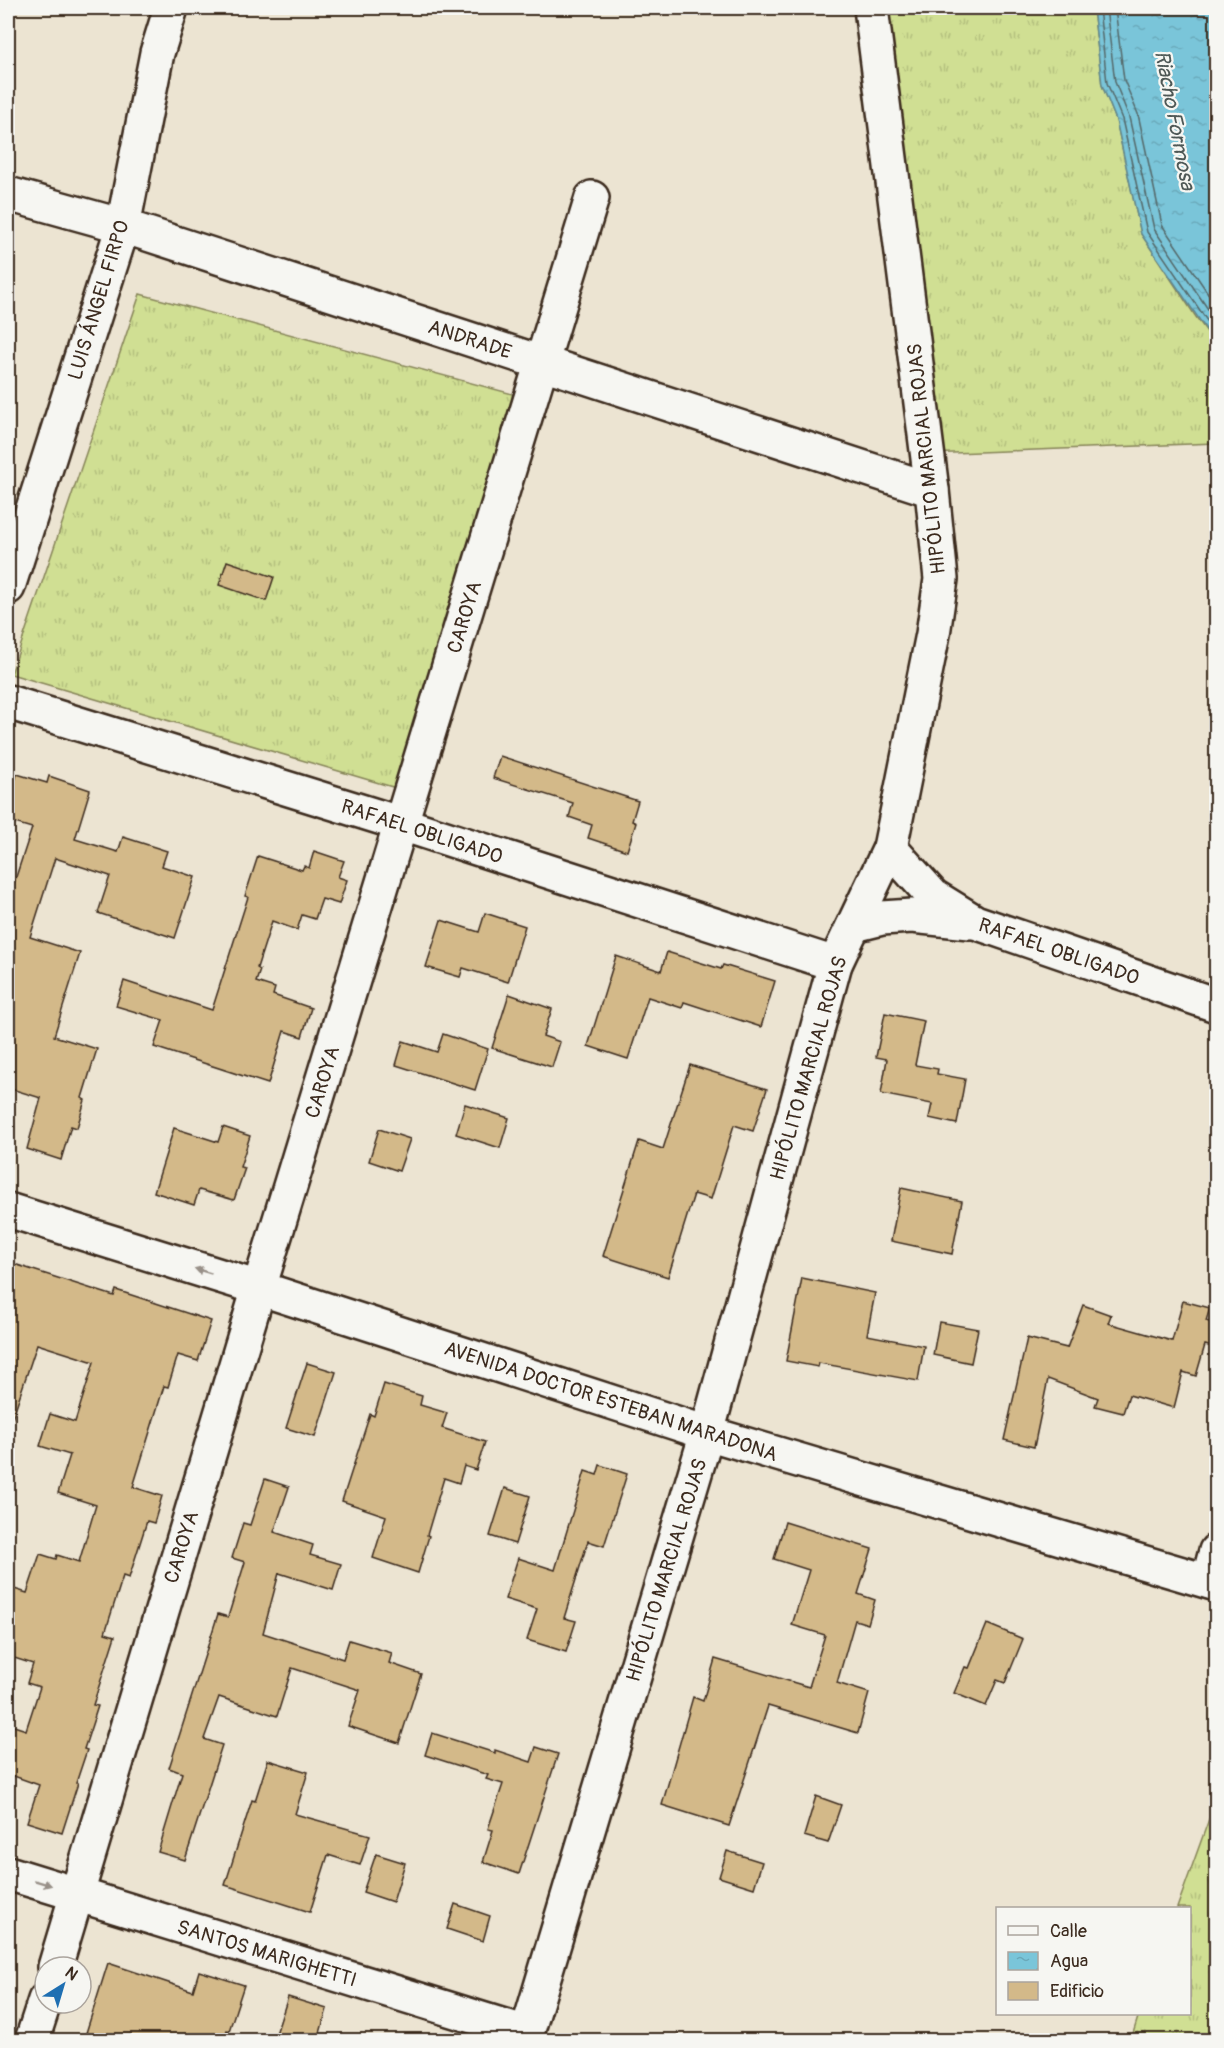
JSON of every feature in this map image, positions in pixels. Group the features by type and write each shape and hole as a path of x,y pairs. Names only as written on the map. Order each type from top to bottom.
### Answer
{"street":[{"name":"LUIS ÁNGEL FIRPO","path":"8,587 123,226 157,53 171,8"},
{"name":"HIPÓLITO MARCIAL ROJAS","path":"526,2037 707,1433 835,964 890,848 933,634 941,579 932,490 871,8"},
{"name":"ANDRADE","path":"8,194 123,226 932,490"},
{"name":"CAROYA","path":"59,1955 259,1288 592,198"},
{"name":"RAFAEL OBLIGADO","path":"8,702 402,824 835,964"},
{"name":"RAFAEL OBLIGADO","path":"890,848 933,896 975,922 1216,1005"},
{"path":"854,925 882,918 912,916 975,922"},
{"name":"AVENIDA DOCTOR ESTEBAN MARADONA","path":"8,1210 259,1288 707,1433 1214,1572"},
{"name":"SANTOS MARIGHETTI","path":"8,1873 526,2037"},
{"path":"32,2040 40,2015"}],"green space":[{"path":"871,8 1093,8 1102,85 1116,120 1141,234 1216,344 1216,443 927,454"},
{"path":"140,294 527,398 396,788 11,674"},
{"path":"1209,1819 1216,1820 1216,2040 1131,2040 1139,2015 1191,2015 1191,1907 1177,1907"}],"water":[{"name":"Riacho Formosa","path":"1093,8 1215,8 1216,344 1141,234 1116,120 1102,85"}],"building":[{"path":"227,561 274,577 266,601 219,585"},
{"path":"500,756 638,801 632,821 636,823 627,851 588,838 592,825 569,817 573,803 493,778"},
{"path":"17,774 47,783 49,776 90,790 75,839 118,852 123,837 167,851 162,866 195,877 175,938 98,913 110,876 55,858 30,937 80,953 54,1036 97,1049 82,1098 85,1100 77,1128 71,1126 61,1160 27,1149 41,1098 8,1088 8,888 12,889 32,828 8,821 8,805"},
{"path":"314,851 344,861 338,877 347,880 339,904 322,899 315,919 302,915 297,930 272,921 257,968 260,970 256,982 275,988 273,995 311,1008 302,1037 284,1031 268,1084 154,1047 163,1020 116,1006 124,981 212,1010 248,897 245,896 258,856 302,870 304,866 309,868"},
{"path":"485,913 525,926 508,982 463,968 460,977 426,967 441,920 479,932"},
{"path":"667,952 721,969 723,965 775,981 761,1027 684,1002 682,1008 648,997 628,1059 588,1046 616,956 661,971"},
{"path":"509,994 552,1009 543,1036 560,1042 552,1067 492,1048"},
{"path":"885,1013 924,1021 915,1065 938,1069 937,1074 965,1079 957,1124 929,1118 932,1104 881,1094 887,1059 876,1057"},
{"path":"443,1034 488,1049 475,1090 396,1065 403,1041 437,1052"},
{"path":"690,1065 767,1089 753,1131 734,1125 711,1199 694,1194 668,1277 603,1256 639,1141 663,1149"},
{"path":"465,1104 509,1118 500,1148 456,1134"},
{"path":"223,1127 250,1136 240,1167 245,1168 234,1200 199,1190 194,1205 154,1192 174,1128 218,1142"},
{"path":"379,1129 410,1139 399,1171 369,1161"},
{"path":"901,1188 962,1201 952,1254 891,1241"},
{"path":"8,1262 114,1296 116,1290 211,1321 198,1361 178,1355 168,1387 164,1386 133,1487 162,1496 154,1523 147,1521 129,1578 123,1576 105,1633 115,1636 93,1705 98,1706 62,1833 27,1822 39,1785 8,1774 8,1724 26,1730 40,1687 27,1683 33,1664 8,1656 8,1587 27,1593 40,1554 56,1559 57,1555 79,1562 96,1505 58,1493 70,1455 40,1446 50,1414 75,1422 94,1362 37,1344 12,1419 8,1418"},
{"path":"802,1278 875,1293 867,1335 924,1346 918,1381 819,1363 818,1367 786,1361"},
{"path":"1183,1301 1210,1308 1206,1321 1216,1324 1216,1348 1205,1345 1196,1376 1183,1372 1174,1408 1129,1395 1123,1413 1095,1406 1098,1398 1048,1379 1034,1447 1004,1440 1027,1338 1067,1348 1083,1305 1111,1315 1108,1323 1172,1341"},
{"path":"939,1322 978,1329 971,1363 933,1355"},
{"path":"307,1363 336,1372 315,1437 286,1428"},
{"path":"384,1384 422,1396 420,1405 447,1413 442,1428 485,1442 476,1470 464,1466 459,1483 444,1478 418,1573 373,1558 386,1516 342,1501 370,1414 374,1416"},
{"path":"600,1465 627,1474 604,1546 588,1541 564,1618 576,1621 566,1652 527,1640 537,1609 505,1599 518,1558 555,1570 585,1471 597,1475"},
{"path":"265,1479 289,1487 274,1532 313,1545 310,1555 341,1564 333,1590 279,1573 263,1633 343,1659 349,1640 392,1653 389,1663 421,1674 399,1743 348,1726 360,1690 292,1668 277,1716 219,1697 204,1739 222,1745 185,1860 158,1852 182,1773 169,1768 218,1614 228,1617 245,1562 232,1558 243,1523 250,1525"},
{"path":"505,1488 530,1496 515,1544 490,1536"},
{"path":"785,1522 872,1549 858,1594 875,1600 868,1624 855,1620 837,1683 869,1693 858,1733 768,1706 729,1826 662,1805 693,1697 703,1701 715,1659 809,1687 825,1635 792,1625 809,1570 774,1559"},
{"path":"987,1624 1023,1639 1005,1683 997,1680 986,1706 954,1693 965,1667 969,1668"},
{"path":"432,1733 531,1762 536,1747 558,1754 519,1874 483,1862 493,1830 488,1829 503,1784 486,1779 488,1775 425,1755"},
{"path":"268,1760 308,1772 295,1814 370,1835 360,1865 328,1855 310,1912 225,1885 252,1800 255,1801"},
{"path":"816,1796 841,1805 828,1843 804,1836"},
{"path":"727,1851 762,1862 754,1888 719,1877"},
{"path":"376,1854 405,1863 393,1902 363,1892"},
{"path":"455,1904 490,1916 483,1941 447,1929"},
{"path":"108,1963 193,1991 199,1971 244,1985 224,2040 109,2040 86,2033"},
{"path":"288,1997 327,2009 318,2040 274,2040"}]}
